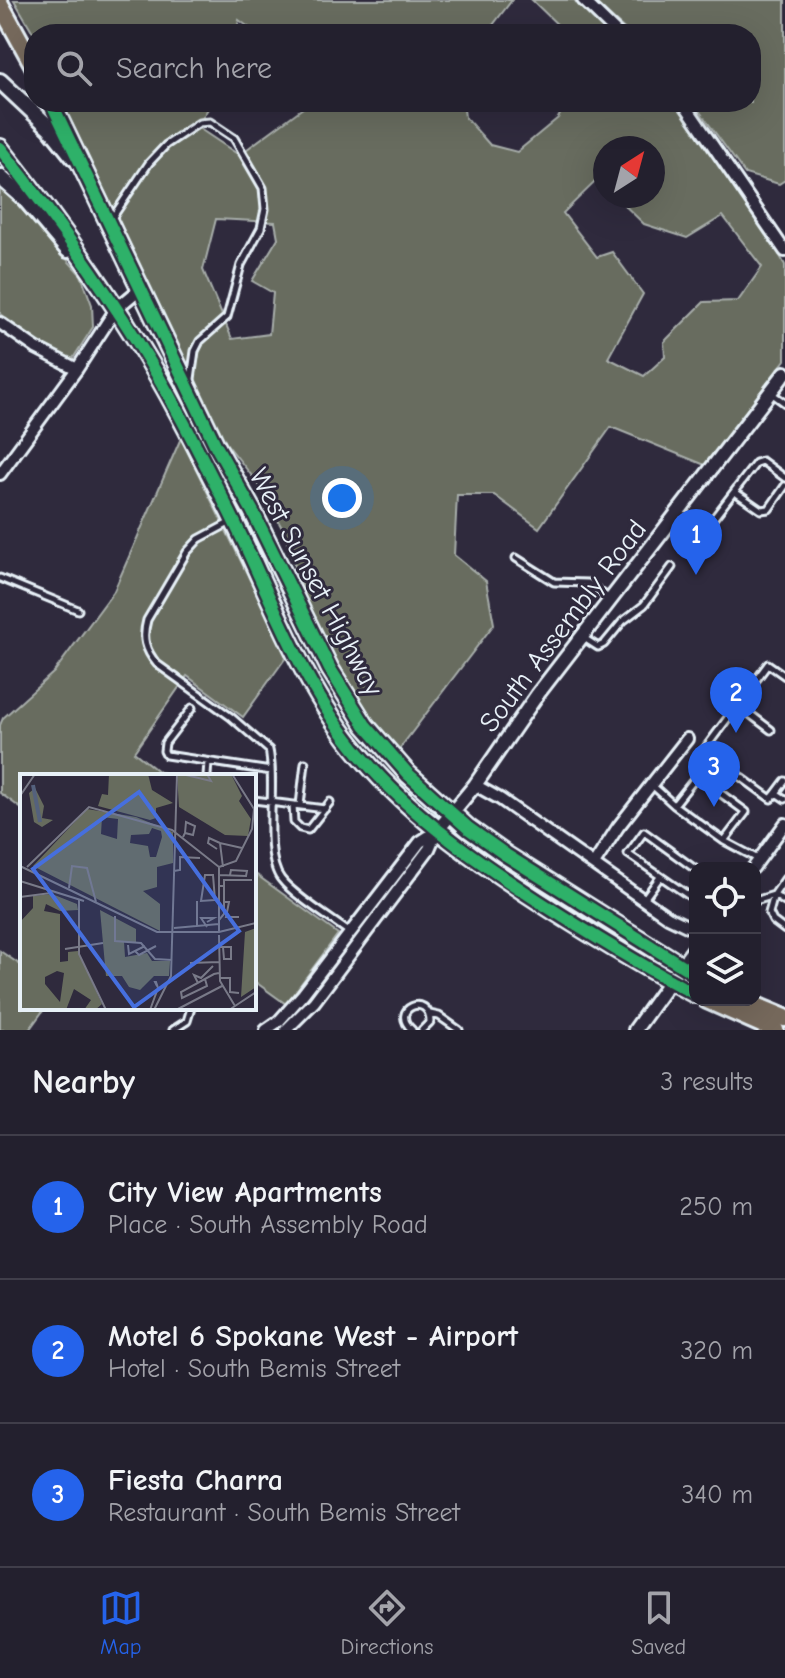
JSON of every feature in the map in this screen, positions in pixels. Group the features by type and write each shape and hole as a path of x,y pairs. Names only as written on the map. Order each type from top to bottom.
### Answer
{"main road":[{"path":"0,4 24,48"},
{"path":"0,81 24,104"},
{"path":"33,112 50,128 84,171"},
{"name":"West Sunset Highway","path":"56,112 216,446 350,702 391,757 483,839 688,970"},
{"name":"West Sunset Highway","path":"0,148 105,292 168,394 302,665 340,729 385,783 437,831 526,893 670,981"},
{"path":"0,177 24,198 105,292"},
{"path":"578,901 585,918 658,967 670,981 689,991"},
{"path":"670,981 677,979 689,985"},
{"path":"721,1006 775,1030"},
{"path":"756,1006 785,1018"}],"street":[{"path":"583,0 608,24"},
{"path":"690,112 785,251"},
{"path":"0,474 77,369 116,309 141,288"},
{"path":"0,323 36,348 77,369"},
{"name":"South Assembly Road","path":"286,1030 314,1002 429,849 437,831 475,785 537,695 785,373"},
{"path":"594,864 687,739"},
{"path":"475,785 500,799 675,921 689,926"},
{"path":"757,862 785,824"},
{"name":"South Assembly Road","path":"266,1030 291,1009 420,842 437,831"},
{"path":"635,1030 670,981"}],"lane":[{"path":"109,222 149,163 166,145 199,123 210,122 234,138 263,188 265,209 261,228 241,265 227,317 200,341 195,351 190,391"},
{"path":"771,392 785,403"},
{"path":"679,512 698,523 710,523 756,463 762,461 785,478"},
{"path":"735,492 761,510 769,509 785,486"},
{"path":"233,521 199,539 187,552 147,620 145,644 157,664 265,744 271,757 272,841 279,878 360,941"},
{"path":"516,558 554,582 588,583 612,601"},
{"path":"583,637 598,647 604,644 623,621 644,605 672,567"},
{"path":"0,578 78,610"},
{"path":"785,676 768,664 704,750 771,799 785,781"},
{"path":"738,705 771,730"},
{"path":"192,708 165,743 164,751 170,757 271,771"},
{"path":"207,774 208,762"},
{"path":"305,763 294,822 303,830 312,828 330,802"},
{"path":"674,805 697,776 746,812 724,841"},
{"path":"651,784 674,805 753,862"},
{"path":"776,793 785,799"},
{"path":"256,800 325,809"},
{"path":"689,865 644,832 628,854 689,896"},
{"path":"643,899 660,877"},
{"path":"785,879 769,908 770,918 785,930"},
{"path":"761,899 774,895 785,902"},
{"path":"412,1030 404,1019 409,1008 421,1006 459,1030"},
{"path":"176,1028 187,1021 190,1010"},
{"path":"422,1030 430,1022 430,1014"}],"green space":[{"path":"14,0 512,0 494,24 244,24 239,20 238,24 28,24"},
{"path":"532,0 574,0 599,24 557,24"},
{"path":"592,0 785,0 785,180 779,184 745,174 700,112 761,112 761,24 619,24"},
{"path":"67,112 206,112 197,127 239,155 297,112 464,112 465,117 490,145 517,152 561,112 682,112 785,265 785,360 705,465 611,427 539,528 494,495 457,495 454,555 486,581 494,624 397,752 346,682 309,608 283,530 259,485 226,443","holes":["593,136 665,136 665,208 627,208 644,224 687,238 723,216 762,267 738,301 704,302 664,342 665,357 644,376 608,358 643,294 612,252 597,257 563,213 593,184","216,219 275,222 278,238 252,281 273,293 269,334 232,339 203,270"]},
{"path":"0,185 81,275 92,305 93,327 72,360 39,345 0,314"},
{"path":"181,438 287,656 243,717 187,676 134,752 159,772 170,774 20,774 20,808 0,793 0,725 3,718 54,672 114,591"},
{"path":"256,874 338,934 286,1004 256,982"},
{"path":"0,951 20,965 20,1010 44,1010 29,1030 0,1030"}],"cycle path":[{"path":"56,112 216,446 252,510 330,669 365,725 408,774 468,828 689,970"},
{"path":"0,148 88,267 150,361 229,511 304,669 321,700 361,756 404,801 476,859 589,933 689,991"}],"place":[{"name":"City View Apartments","path":"696,575"},
{"name":"Motel 6 Spokane West - Airport","path":"736,733"},
{"name":"Fiesta Charra","path":"714,807"}]}
